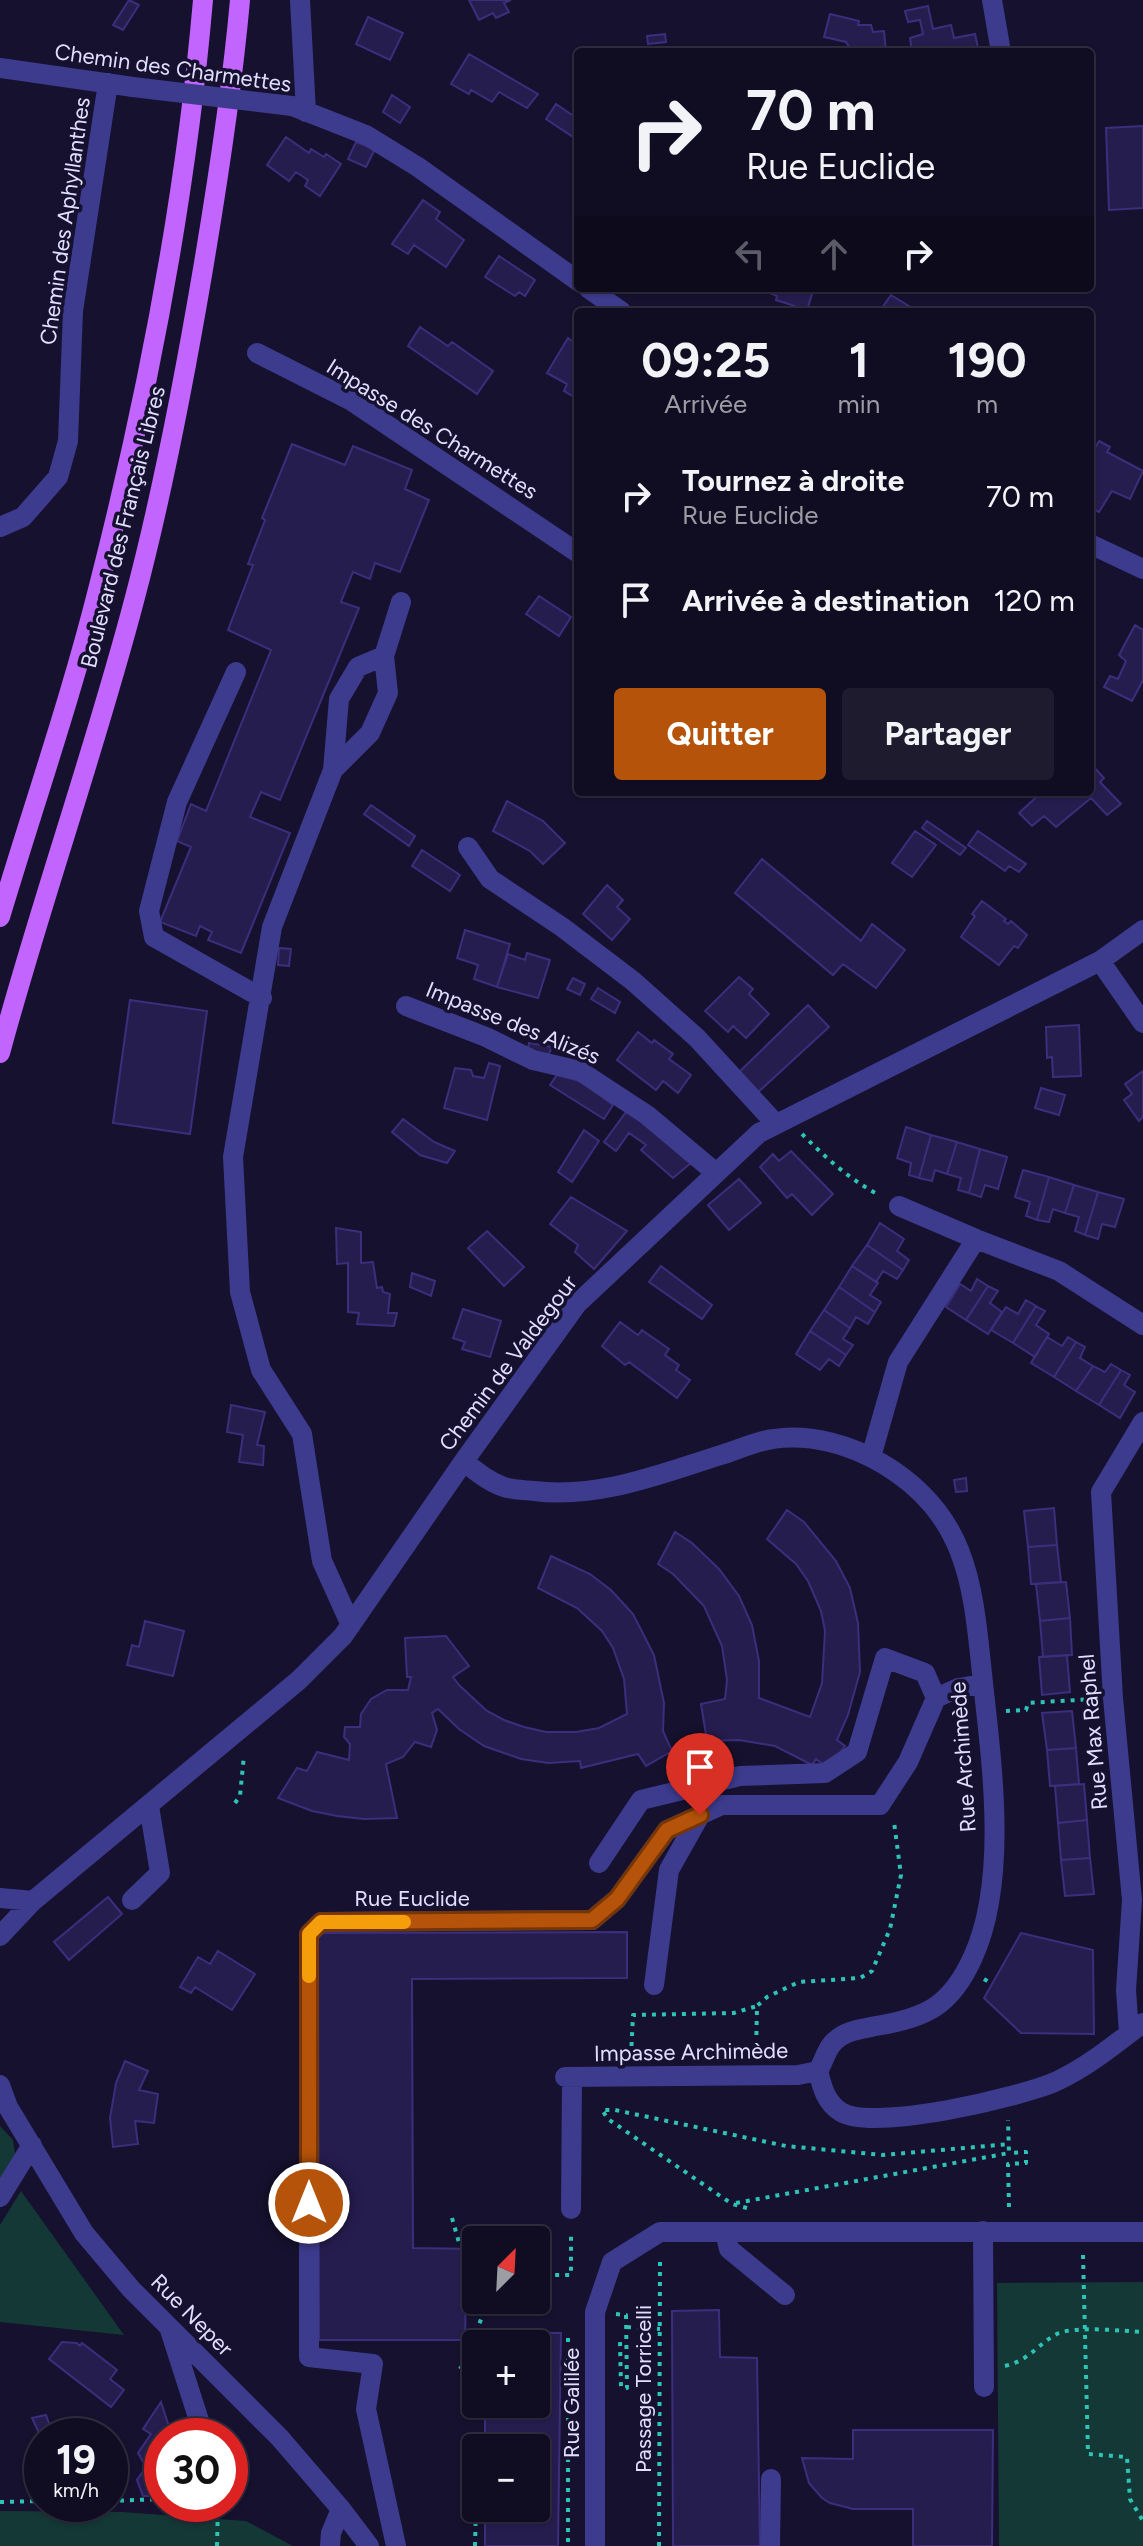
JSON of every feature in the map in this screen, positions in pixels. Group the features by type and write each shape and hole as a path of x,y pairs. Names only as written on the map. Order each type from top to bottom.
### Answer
{"main road":[{"name":"Boulevard des Français Libres","path":"0,917 99,588 129,462 182,178 203,0"},
{"name":"Boulevard des Français Libres","path":"0,1053 134,601 165,468 218,183 240,0"}],"street":[{"path":"299,109 300,0"},
{"path":"992,0 1000,48"},
{"name":"Chemin des Charmettes","path":"0,68 299,109 366,135 418,167 574,278"},
{"name":"Chemin des Aphyllanthes","path":"0,527 23,517 58,477 68,441 73,311 108,83"},
{"path":"594,292 616,308"},
{"name":"Impasse des Charmettes","path":"257,353 350,400 574,550"},
{"path":"1094,546 1143,569"},
{"path":"333,770 370,733 388,693 384,656 401,602"},
{"path":"351,1625 322,1561 302,1434 261,1370 240,1292 233,1157 272,927 333,770 339,699 358,667 384,656"},
{"path":"236,672 177,802 149,911 154,937 262,998"},
{"path":"468,847 490,879 633,981 784,1120"},
{"name":"Chemin de Valdegour","path":"0,1936 33,1901 299,1680 351,1625 577,1304 759,1133 1100,961 1143,930"},
{"path":"1100,961 1143,1023"},
{"name":"Impasse des Alizés","path":"406,1006 486,1037 533,1060 580,1071 647,1115 716,1173"},
{"path":"899,1206 1059,1271 1143,1325"},
{"path":"871,1457 898,1362 976,1239"},
{"name":"Rue Max Raphel","path":"1136,2028 1126,1990 1132,1900 1113,1698 1101,1492 1143,1422"},
{"name":"Rue Archimède","path":"464,1461 479,1474 504,1487 561,1494 627,1485 773,1439 823,1439 871,1457 900,1475 926,1495 954,1535 967,1569 983,1684 993,1813 992,1889 986,1923 960,1982 938,2008 901,2022 852,2030 832,2044 818,2071"},
{"path":"599,1863 641,1800 740,1776 825,1773 857,1752 885,1658 925,1673 936,1698"},
{"path":"885,1797 908,1762 936,1698 958,1688 983,1684"},
{"name":"Rue Euclide","path":"396,2546 366,2409 373,2364 309,2357 309,1934 321,1922 592,1920 617,1899 667,1830 722,1805 880,1805 885,1797"},
{"path":"132,1900 160,1873 149,1806"},
{"path":"654,1985 669,1870 700,1815"},
{"path":"0,1898 33,1901"},
{"path":"818,2071 824,2096 842,2113 865,2118 912,2117 1055,2082 1097,2060 1136,2028"},
{"name":"Impasse Archimède","path":"571,2209 569,2077 798,2075 818,2071"},
{"name":"Rue Neper","path":"0,2085 4,2105 32,2145 84,2233 131,2289 242,2398 341,2509"},
{"path":"0,2197 32,2145"},
{"path":"983,2231 984,2379"},
{"path":"660,2232 1143,2232"},
{"name":"Rue Galilée","path":"595,2546 595,2312 612,2262 660,2232"},
{"path":"725,2232 729,2249 785,2295"},
{"path":"169,2326 198,2418"},
{"path":"770,2546 771,2479"},
{"path":"330,2546 331,2533 341,2509"},
{"path":"341,2509 369,2546"}],"path":[{"path":"784,1120 857,1183 899,1206"},
{"path":"1003,1701 1006,1711 1026,1710 1028,1703 1113,1698"},
{"path":"235,1803 240,1796 244,1753"},
{"path":"631,2076 633,2015 734,2013 757,2006 767,1997 799,1982 860,1978 872,1971 890,1929 901,1875 893,1816 885,1797"},
{"path":"756,2075 757,2006"},
{"path":"603,2101 602,2110 608,2119 732,2204 747,2208"},
{"path":"602,2110 615,2110 786,2146 883,2155 1010,2144"},
{"path":"1008,2113 1009,2153"},
{"path":"732,2204 1026,2152 1026,2163 1008,2164 1009,2207"},
{"path":"550,2275 571,2275 571,2209"},
{"path":"452,2218 462,2246"},
{"name":"Passage Torricelli","path":"659,2546 660,2232"},
{"path":"1082,2232 1088,2454 1127,2457 1130,2499 1143,2521"},
{"path":"595,2312 626,2315 627,2388 621,2387 620,2342"},
{"path":"460,2369 483,2314"},
{"path":"627,2327 660,2329"},
{"path":"984,2379 1021,2362 1060,2333 1085,2330 1143,2332"},
{"path":"568,2338 568,2546"},
{"path":"0,2502 24,2501"},
{"path":"217,2546 218,2522"},
{"path":"475,2546 476,2522"}],"green space":[{"path":"0,2126 13,2140 15,2154 0,2181"},
{"path":"21,2191 124,2335 0,2322 0,2225"},
{"path":"1143,2282 1143,2546 999,2546 997,2283"},
{"path":"0,2511 24,2511 24,2522 128,2522 128,2512 144,2514 144,2522 248,2522 293,2546 0,2546"}],"building":[{"path":"129,0 139,5 123,30 113,25"},
{"path":"469,0 511,0 504,3 509,12 496,18 493,13 479,20"},
{"path":"928,6 933,29 951,25 954,38 975,34 978,48 911,48 910,38 923,34 920,20 908,22 905,11"},
{"path":"830,14 859,21 858,25 871,25 873,32 884,31 886,48 850,48 846,42 824,37"},
{"path":"368,17 403,33 390,60 356,44"},
{"path":"665,34 666,42 648,44 647,36"},
{"path":"469,54 538,94 527,108 499,92 492,102 471,90 469,94 451,84"},
{"path":"392,95 410,107 400,123 383,112"},
{"path":"556,104 574,116 574,138 546,119"},
{"path":"1143,126 1143,208 1109,210 1106,128"},
{"path":"286,137 309,153 311,149 324,157 326,154 341,164 320,196 305,186 308,180 296,172 289,181 267,165"},
{"path":"356,142 375,149 366,167 348,159"},
{"path":"423,200 440,212 436,219 464,240 446,267 414,245 408,254 392,244"},
{"path":"499,256 535,280 525,296 519,292 515,296 485,277"},
{"path":"768,292 813,292 808,308 776,300 777,296"},
{"path":"891,295 909,306 908,308 882,308"},
{"path":"420,327 448,346 452,342 493,371 477,394 408,346"},
{"path":"568,338 574,342 574,397 564,391 567,384 547,373"},
{"path":"1099,441 1110,447 1107,452 1143,471 1130,499 1112,491 1099,512 1094,510 1094,449"},
{"path":"292,444 345,465 353,446 412,470 405,489 429,500 400,572 375,563 370,579 353,572 341,602 359,608 280,800 261,792 250,817 290,833 241,953 208,940 212,932 200,926 196,936 160,922 191,847 177,841 191,804 206,811 271,650 228,630 253,565 248,564 265,520 262,518"},
{"path":"539,596 571,617 559,636 526,614"},
{"path":"1135,625 1143,630 1143,680 1132,701 1104,687 1110,676 1118,679 1126,661 1119,655"},
{"path":"1094,767 1104,778 1100,782 1121,804 1107,815 1091,798 1056,827 1044,816 1032,826 1019,813 1038,796 1094,796"},
{"path":"507,801 543,821 565,843 543,864 530,851 493,831"},
{"path":"371,805 415,836 409,846 364,814"},
{"path":"927,821 966,848 960,855 922,828"},
{"path":"915,831 936,845 912,877 892,863"},
{"path":"978,831 1026,864 1019,872 1009,866 1005,871 968,845"},
{"path":"422,850 460,875 450,891 412,866"},
{"path":"762,859 861,941 872,924 905,950 876,988 843,964 833,975 735,893"},
{"path":"607,885 623,900 617,907 630,919 612,940 583,914"},
{"path":"982,901 1006,919 1004,921 1008,924 1011,921 1027,935 999,965 961,937"},
{"path":"465,930 510,944 497,987 474,979 478,965 457,958"},
{"path":"279,948 291,949 289,966 278,965"},
{"path":"527,953 550,960 538,998 497,987 508,954 525,960"},
{"path":"739,977 753,989 749,994 769,1014 746,1038 733,1026 728,1032 705,1011"},
{"path":"573,978 585,984 580,995 567,989"},
{"path":"598,988 620,1002 615,1013 591,999"},
{"path":"130,1000 207,1011 190,1134 113,1123"},
{"path":"808,1005 829,1027 755,1095 735,1076"},
{"path":"1079,1025 1081,1076 1053,1077 1052,1057 1047,1058 1046,1027"},
{"path":"638,1032 673,1054 669,1059 691,1075 678,1093 663,1081 656,1090 617,1060"},
{"path":"529,1043 552,1047 547,1058 527,1053"},
{"path":"489,1063 500,1066 487,1120 444,1108 455,1068 471,1070 473,1076 484,1078"},
{"path":"1143,1071 1143,1117 1139,1121 1124,1100 1132,1094 1125,1084"},
{"path":"557,1075 580,1081 613,1105 604,1119 550,1085"},
{"path":"1041,1088 1065,1095 1059,1115 1035,1108"},
{"path":"626,1112 639,1119 691,1163 673,1178 641,1150 646,1145 629,1133 616,1151 604,1142"},
{"path":"403,1119 434,1142 455,1151 447,1163 420,1155 392,1132"},
{"path":"906,1127 931,1135 919,1178 909,1175 911,1163 897,1158"},
{"path":"584,1130 599,1141 572,1182 558,1172"},
{"path":"931,1135 957,1142 947,1174 935,1170 932,1181 919,1178"},
{"path":"957,1142 980,1149 969,1193 958,1190 961,1178 947,1174"},
{"path":"980,1149 1007,1157 998,1189 985,1185 981,1197 969,1193"},
{"path":"791,1151 833,1194 812,1215 792,1194 787,1198 760,1167 773,1154 779,1161"},
{"path":"1023,1170 1049,1177 1037,1220 1026,1216 1030,1202 1015,1197"},
{"path":"1049,1177 1074,1185 1065,1213 1053,1209 1049,1222 1037,1220"},
{"path":"739,1179 761,1203 729,1230 708,1205"},
{"path":"1074,1185 1098,1192 1085,1235 1075,1231 1079,1217 1065,1213"},
{"path":"1098,1192 1124,1199 1115,1227 1102,1224 1098,1239 1085,1235"},
{"path":"571,1197 627,1231 594,1269 575,1252 578,1245 550,1224"},
{"path":"880,1223 904,1239 897,1251 909,1260 903,1270 867,1245"},
{"path":"336,1228 361,1232 361,1263 373,1262 377,1288 382,1287 383,1292 390,1294 388,1313 397,1313 394,1326 357,1324 359,1313 348,1312 348,1263 337,1264"},
{"path":"487,1231 524,1267 504,1286 468,1248"},
{"path":"867,1245 903,1270 897,1279 883,1271 876,1282 852,1266"},
{"path":"661,1266 712,1305 702,1319 649,1282"},
{"path":"852,1266 878,1283 870,1295 881,1302 875,1312 839,1287"},
{"path":"412,1273 435,1281 431,1296 410,1287"},
{"path":"977,1279 988,1286 966,1320 946,1307 960,1284 971,1291"},
{"path":"988,1286 998,1291 990,1303 1002,1312 988,1334 966,1320"},
{"path":"839,1287 875,1312 868,1324 856,1317 850,1328 824,1310"},
{"path":"1026,1300 1036,1306 1013,1343 991,1330 1006,1307 1018,1314"},
{"path":"1036,1306 1045,1311 1036,1325 1049,1334 1035,1357 1013,1343"},
{"path":"463,1309 501,1321 490,1357 462,1349 465,1342 453,1338"},
{"path":"824,1310 850,1328 843,1339 853,1345 846,1355 810,1331"},
{"path":"620,1322 638,1335 642,1330 669,1349 665,1355 679,1365 676,1370 690,1380 677,1398 629,1362 625,1365 602,1346"},
{"path":"810,1331 846,1355 839,1366 829,1359 820,1370 796,1354"},
{"path":"1047,1337 1062,1346 1068,1337 1076,1342 1054,1377 1031,1363"},
{"path":"1076,1342 1085,1347 1080,1358 1093,1366 1076,1391 1054,1377"},
{"path":"1111,1364 1121,1370 1099,1405 1076,1391 1093,1366 1105,1372"},
{"path":"1121,1370 1130,1375 1124,1385 1135,1392 1120,1418 1099,1405"},
{"path":"231,1405 265,1412 257,1445 264,1446 263,1465 239,1462 243,1435 227,1432"},
{"path":"966,1478 967,1491 956,1492 954,1480"},
{"path":"1054,1508 1057,1545 1028,1547 1024,1511"},
{"path":"787,1510 804,1522 836,1561 850,1588 858,1623 860,1672 848,1715 837,1740 845,1746 828,1768 816,1759 812,1765 775,1746 739,1740 707,1741 701,1704 725,1699 727,1680 722,1646 704,1606 673,1574 658,1564 675,1532 692,1543 719,1569 739,1596 752,1625 759,1661 759,1698 810,1717 822,1683 825,1631 821,1611 808,1581 796,1564 767,1539"},
{"path":"1057,1545 1061,1582 1031,1584 1028,1547"},
{"path":"551,1556 590,1574 611,1590 633,1614 654,1655 664,1703 663,1731 672,1751 646,1766 638,1754 581,1768 580,1761 548,1763 521,1759 484,1746 459,1729 438,1709 432,1713 437,1730 431,1747 415,1742 403,1757 386,1764 397,1818 337,1816 312,1811 278,1798 297,1768 307,1771 317,1752 349,1760 350,1744 344,1737 345,1727 360,1727 361,1714 371,1699 387,1690 408,1690 411,1677 407,1677 405,1638 446,1636 469,1666 453,1677 459,1685 487,1711 524,1727 546,1732 576,1732 599,1728 627,1714 624,1679 613,1648 602,1631 577,1608 538,1588"},
{"path":"1066,1582 1070,1618 1040,1621 1036,1584"},
{"path":"1070,1618 1072,1655 1043,1657 1040,1621"},
{"path":"145,1621 184,1631 173,1676 127,1665 132,1645 139,1647"},
{"path":"1067,1655 1070,1692 1042,1695 1039,1657"},
{"path":"1072,1711 1076,1748 1047,1750 1042,1713"},
{"path":"1076,1748 1079,1784 1050,1786 1047,1750"},
{"path":"1084,1784 1087,1820 1058,1823 1055,1786"},
{"path":"1087,1820 1090,1858 1061,1860 1058,1823"},
{"path":"1090,1858 1094,1894 1065,1896 1061,1860"},
{"path":"108,1897 122,1914 69,1960 54,1942"},
{"path":"627,1932 627,1978 412,1979 413,2248 462,2249 462,2314 466,2314 462,2340 319,2340 318,1933"},
{"path":"1021,1933 1093,1950 1094,2034 1021,2033 984,1998"},
{"path":"218,1951 255,1974 232,2010 195,1987 191,1993 180,1987 198,1957 210,1964"},
{"path":"125,2061 148,2071 139,2090 158,2094 154,2123 135,2121 138,2144 113,2147 110,2118 116,2083"},
{"path":"719,2310 720,2357 757,2358 760,2546 673,2546 672,2311"},
{"path":"550,2333 561,2333 558,2546 485,2546 485,2522 550,2522 550,2434 485,2434 485,2418 550,2418"},
{"path":"62,2342 80,2346 82,2343 117,2370 110,2379 124,2390 111,2407 49,2359"},
{"path":"161,2402 166,2418 150,2418"},
{"path":"853,2430 993,2430 992,2546 913,2546 913,2509 853,2509 822,2498 809,2483 802,2458 853,2459"},
{"path":"144,2444 144,2464 138,2453"},
{"path":"144,2470 144,2496 143,2496 137,2480"}],"slow traffic":[{"path":"309,1976 309,1934 321,1922 404,1922"}],"route":[{"path":"309,2203 309,1934 321,1922 592,1920 617,1899 667,1830 700,1815"}]}
